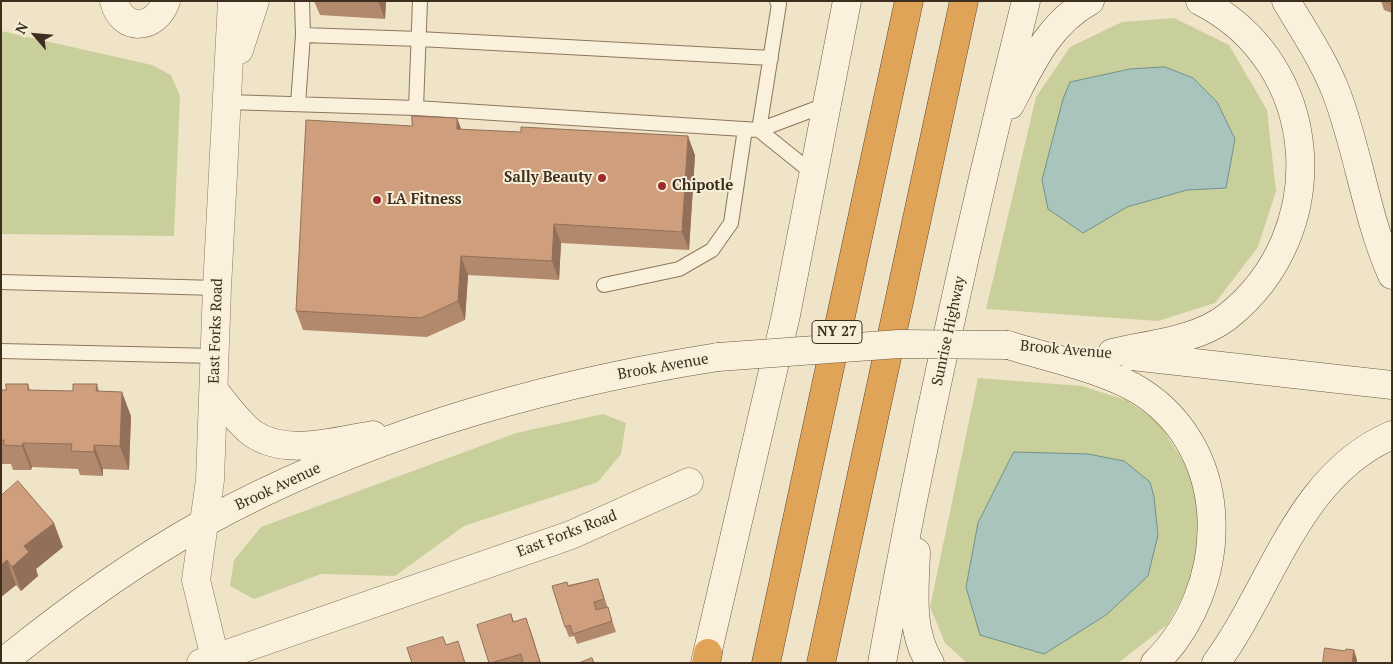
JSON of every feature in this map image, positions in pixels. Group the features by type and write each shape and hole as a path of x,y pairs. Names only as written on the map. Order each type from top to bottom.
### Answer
{"highway":[{"name":"NY 27","path":"766,663 909,1"},
{"path":"821,663 964,1"}],"main road":[{"path":"114,1 116,10 122,17 138,24 151,22 159,16 166,1"},
{"name":"East Forks Road","path":"232,1 216,288 210,480 196,580 208,660 571,535 689,482"},
{"path":"227,92 255,1"},
{"path":"706,660 786,315 847,1"},
{"name":"Sunrise Highway","path":"882,663 916,484 989,146 1026,1"},
{"path":"989,146 1044,42 1069,15 1090,1"},
{"path":"1112,353 1189,335 1226,317 1248,296 1270,267 1293,220 1299,186 1300,152 1299,134 1290,100 1276,71 1247,33 1225,15 1200,1"},
{"path":"1286,1 1315,47 1336,93 1376,232 1392,275"},
{"name":"Brook Avenue","path":"2,663 116,577 204,523 289,480 424,428 552,389 718,357 890,344 1008,345 1112,353 1392,385"},
{"path":"1008,345 1118,379 1142,392 1175,421 1200,463 1212,512 1213,527 1210,562 1193,613 1174,642 1155,663"},
{"path":"214,390 237,419 253,434 272,443 284,446 307,445 424,428"},
{"path":"1216,663 1241,624 1297,524 1321,488 1351,460 1392,435"},
{"path":"916,484 916,619 922,648 930,663"}],"lane":[{"path":"298,104 303,35 302,1"},
{"path":"416,108 420,1"},
{"path":"604,285 679,269 712,250 731,223 770,58 779,4 777,1"},
{"path":"303,35 419,39 770,58"},
{"path":"227,92 298,104 416,108 752,129 828,104"},
{"path":"752,129 814,175"},
{"path":"1,282 216,288"},
{"path":"1,350 215,356"}],"green space":[{"path":"1174,18 1229,45 1267,110 1276,191 1258,247 1215,303 1158,321 986,309 1036,97 1070,47 1122,22","holes":["1042,180 1226,187 1187,190 1127,207 1082,233"]},
{"path":"1,31 152,65 171,75 180,96 174,236 1,234"},
{"path":"978,378 1082,386 1126,400 1158,422 1198,484 1196,573 1167,625 1118,663 967,663 945,643 930,607"},
{"path":"603,414 626,423 621,454 598,482 464,526 395,576 321,574 254,599 230,586 234,560 261,527 516,433"}],"water":[{"path":"1165,67 1193,78 1217,102 1235,139 1226,188 1187,190 1127,207 1083,233 1048,209 1042,180 1063,99 1070,82 1130,69"},
{"path":"1014,452 1088,454 1124,461 1150,482 1154,497 1158,535 1148,576 1106,615 1044,654 980,635 966,587 978,523"}],"building":[{"path":"412,116 457,118 457,129 521,132 521,127 688,136 682,232 554,224 552,261 461,256 458,301 421,318 296,311 306,120 412,126"},
{"path":"6,384 28,384 28,390 73,391 73,384 97,384 96,391 122,392 120,446 94,445 94,452 71,451 72,444 23,443 22,446 4,445 4,440 1,440 1,390 6,390"},
{"path":"18,481 54,523 24,546 29,552 12,567 7,560 1,565 1,496"},
{"path":"598,579 604,599 594,602 596,610 608,607 612,621 573,634 570,625 565,627 552,586 567,582 568,586"},
{"path":"511,614 513,622 526,618 540,662 523,663 521,654 489,663 477,625"},
{"path":"443,637 446,645 458,641 465,663 412,663 407,648"},
{"path":"1325,648 1345,651 1346,649 1354,650 1352,663 1323,663"},
{"path":"592,658 594,663 579,663"}],"place":[{"name":"Sally Beauty","path":"602,178"},
{"name":"Chipotle","path":"662,186"},
{"name":"LA Fitness","path":"377,200"}]}
